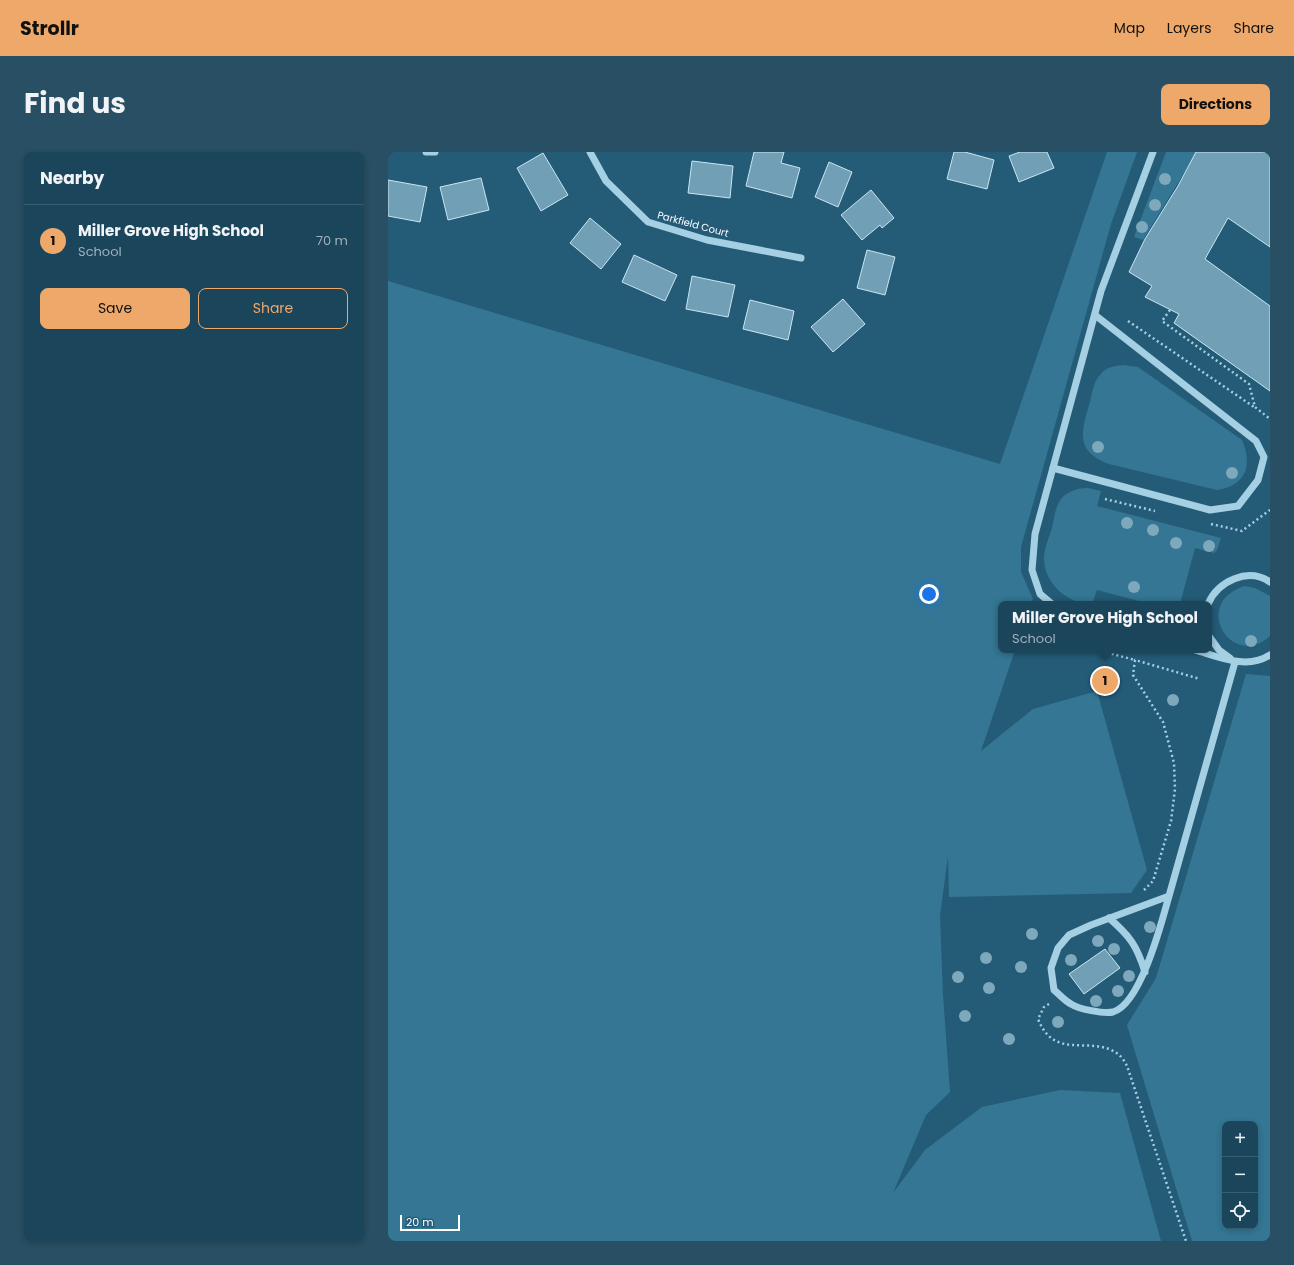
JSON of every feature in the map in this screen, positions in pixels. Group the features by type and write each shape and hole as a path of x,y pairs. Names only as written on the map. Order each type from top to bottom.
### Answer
{"street":[{"path":"426,152 435,152"},
{"name":"Parkfield Court","path":"590,152 606,182 648,222 707,240 801,258"},
{"path":"1048,601 1040,594 1032,570 1035,534 1101,291 1153,152"},
{"path":"1053,468 1210,510 1238,506 1258,480 1264,457 1256,441 1094,315"},
{"path":"1210,601 1214,593 1230,580 1239,577 1253,576 1270,582"},
{"path":"1212,640 1219,650 1235,662"},
{"path":"1205,653 1235,662 1251,662 1264,659 1270,655"},
{"path":"1169,896 1109,918 1069,935 1058,948 1051,968 1054,990 1072,1005 1093,1011 1113,1012 1126,1003 1145,972 1169,896 1235,662"},
{"path":"1109,918 1122,929 1138,949 1145,972"}],"path":[{"path":"1170,310 1162,321 1249,384 1255,407"},
{"path":"1121,317 1255,407 1270,419"},
{"path":"1108,653 1200,679"},
{"path":"1135,660 1134,675 1163,722 1174,763 1175,789 1171,821 1153,881 1143,891"},
{"path":"1053,1001 1044,1006 1038,1019 1042,1030 1049,1037 1056,1042 1104,1048 1118,1054 1127,1066 1186,1241"}],"shaded area":[{"path":"1107,152 1137,152 1111,224 1021,547 1021,572 1033,599 1032,601 998,601 998,653 1014,653 981,751 1033,709 1097,691 1147,870 1131,893 949,897 948,856 940,916 943,995 950,1092 926,1115 893,1193 925,1150 982,1107 1060,1090 1120,1093 1161,1241 388,1241 388,281 1000,464"},
{"path":"1166,152 1197,152 1143,240 1134,237"},
{"path":"1123,365 1138,367 1242,440 1247,458 1247,466 1241,479 1227,488 1217,490 1109,464 1090,453 1083,439 1083,431 1084,422 1095,383 1108,368"},
{"path":"1088,488 1101,491 1097,506 1221,538 1217,550 1214,553 1195,548 1181,601 1139,601 1097,590 1093,601 1077,601 1059,591 1048,576 1045,567 1044,554 1057,506 1066,494 1077,489"},
{"path":"1245,586 1255,588 1270,596 1270,636 1256,645 1242,645 1231,640 1223,630 1219,619 1220,606 1229,594"},
{"path":"1246,674 1270,676 1270,1241 1192,1241 1127,1025 1156,978"}],"building":[{"path":"754,152 784,152 781,163 800,168 792,198 746,186"},
{"path":"954,152 965,152 994,160 987,189 947,179"},
{"path":"1020,152 1047,152 1054,168 1019,182 1009,156"},
{"path":"1196,152 1270,152 1270,247 1228,218 1205,259 1270,306 1270,391 1174,323 1179,314 1145,297 1152,286 1129,272 1145,239 1178,186"},
{"path":"543,153 568,195 541,211 517,168"},
{"path":"692,161 733,166 730,198 688,193"},
{"path":"829,162 852,172 838,207 815,197"},
{"path":"481,178 489,210 448,220 440,187"},
{"path":"388,180 427,187 420,222 388,216"},
{"path":"871,190 894,218 882,228 880,225 862,240 841,215"},
{"path":"590,218 621,244 601,269 570,243"},
{"path":"867,250 895,257 885,295 857,288"},
{"path":"634,255 677,275 665,301 622,282"},
{"path":"692,276 735,285 728,317 686,309"},
{"path":"843,299 865,324 833,352 811,327"},
{"path":"750,300 794,311 788,340 743,329"},
{"path":"1105,949 1120,968 1084,994 1069,974"}],"place":[{"name":"Miller Grove High School","path":"1105,681"}]}
